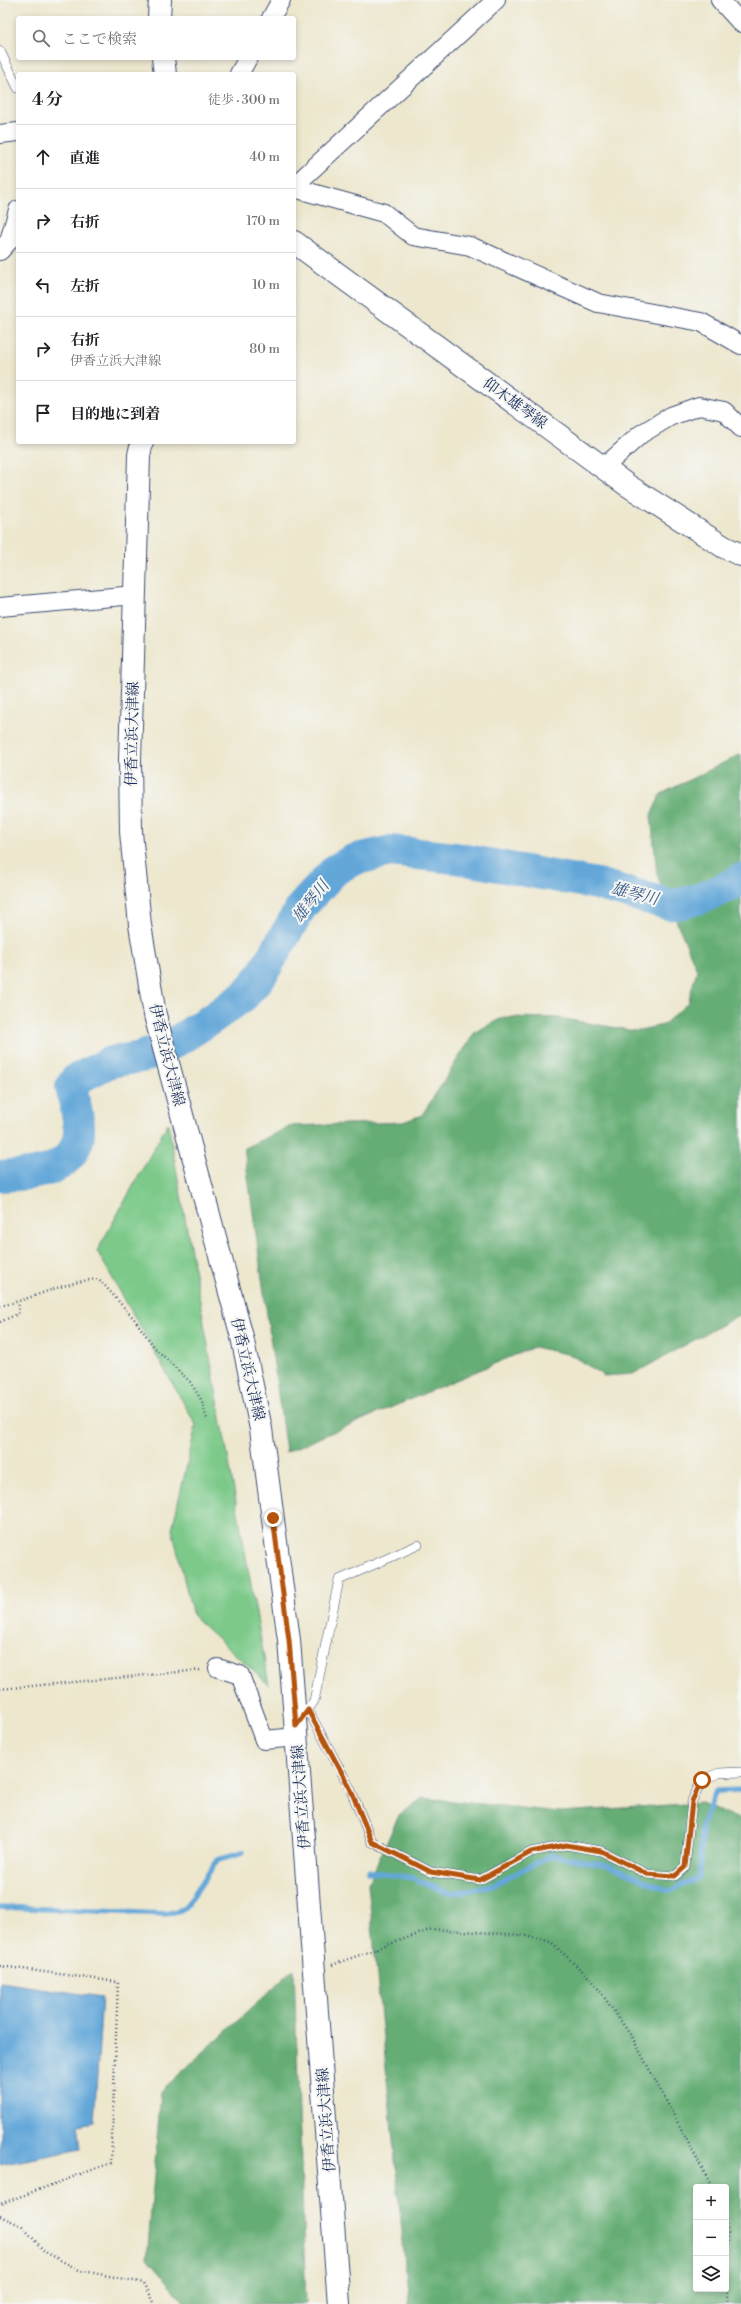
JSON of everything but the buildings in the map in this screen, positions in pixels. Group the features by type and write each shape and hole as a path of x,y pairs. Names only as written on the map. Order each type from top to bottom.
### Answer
{"main road":[{"path":"159,16 160,0"},
{"path":"163,60 165,72"},
{"name":"仰木雄琴線","path":"296,243 602,468 718,543 741,556"},
{"name":"伊香立浜大津線","path":"142,444 139,455 130,760 131,832 140,925 155,1015 242,1337 261,1429 300,1724 315,1972 339,2304"}],"street":[{"path":"272,16 281,0"},
{"path":"296,185 496,0"},
{"path":"720,0 741,24"},
{"path":"240,72 247,60"},
{"path":"0,134 16,132"},
{"path":"296,188 384,213 413,236 470,246 598,303 701,322 741,345"},
{"path":"0,250 9,241 16,217"},
{"path":"602,468 642,434 671,416 698,406 724,412 741,428"},
{"path":"0,606 135,595"},
{"path":"218,1668 240,1675 264,1740 300,1724"}],"lane":[{"path":"0,51 16,84"},
{"path":"418,1545 339,1580 314,1701 300,1724 350,1788 372,1842 431,1872 480,1880 531,1852 566,1845 601,1851 647,1874 675,1876 685,1867 692,1801 702,1780 719,1773 741,1772"}],"path":[{"path":"0,1306 19,1302 81,1280 99,1279 135,1320 155,1348 190,1382 202,1401 207,1420"},
{"path":"0,1322 18,1314 19,1302"},
{"path":"0,1689 218,1668"},
{"path":"315,1972 432,1929 521,1935 550,1942 592,1980 632,2037 710,2184"},
{"path":"0,1966 118,1982 111,2163 0,2204"},
{"path":"0,2216 22,2226 45,2252 79,2270 144,2283 155,2304"},
{"path":"727,2304 728,2256"}],"green space":[{"path":"741,754 741,1314 633,1374 604,1376 571,1355 534,1347 286,1452 244,1148 291,1126 403,1122 422,1115 475,1032 504,1017 559,1018 635,1031 663,1025 688,1003 697,970 657,875 651,815 661,794"},
{"path":"168,1123 269,1685 193,1616 172,1529 196,1425 97,1251"},
{"path":"423,1798 560,1812 702,1803 741,1820 741,2304 409,2304 368,1884 399,1815"},
{"path":"294,1969 306,2304 186,2304 147,2259 161,2091"}],"water":[{"path":"0,1982 102,1997 94,2122 78,2125 81,2149 0,2165"}],"waterway":[{"name":"雄琴川","path":"0,1176 35,1173 56,1166 65,1160 73,1152 79,1135 77,1114 71,1087 75,1080 110,1062 141,1057 167,1047 207,1022 244,996 261,976 302,906 335,870 353,860 391,851 455,858 597,884 668,904 695,900 725,888 741,879"},
{"path":"368,1871 413,1878 451,1894 492,1885 552,1855 610,1866 669,1891 699,1878 702,1825 716,1791 741,1790"},
{"path":"0,1907 166,1914 184,1909 218,1859 243,1852"}],"route":[{"path":"273,1518 289,1640 296,1726 308,1710 350,1788 372,1842 431,1872 480,1880 531,1852 566,1845 601,1851 647,1874 675,1876 685,1867 692,1801 702,1780"}]}
